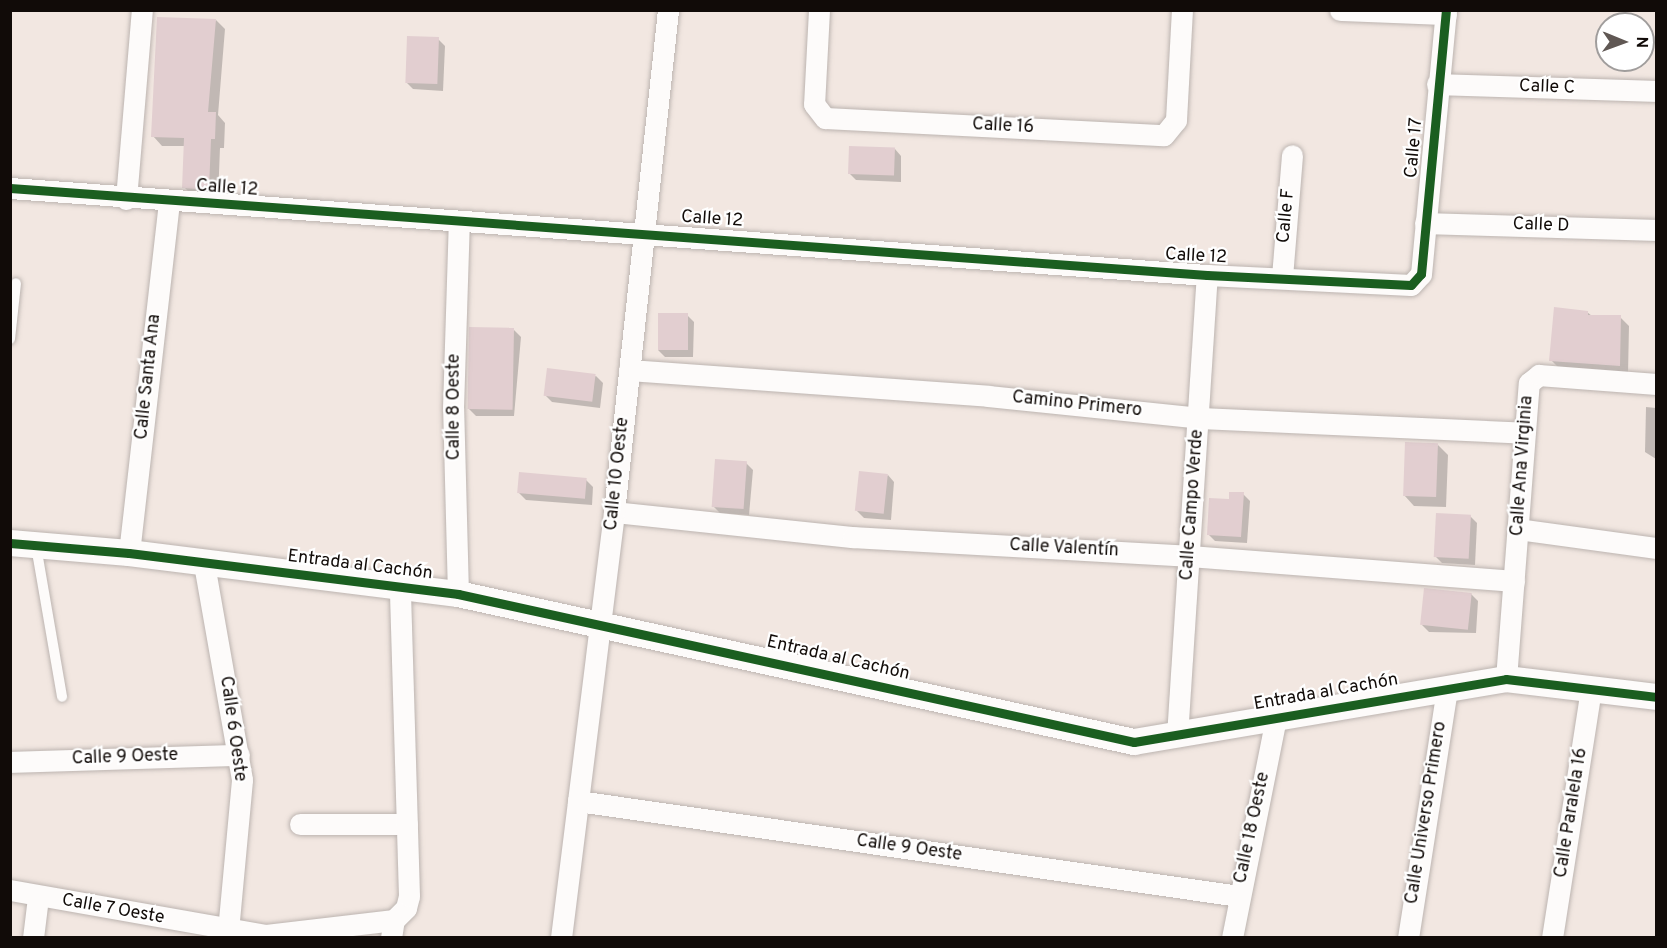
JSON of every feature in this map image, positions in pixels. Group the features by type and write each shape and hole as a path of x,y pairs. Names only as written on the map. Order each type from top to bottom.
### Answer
{"street":[{"path":"126,199 142,10"},
{"name":"Calle 10 Oeste","path":"561,938 614,512 646,232 668,10"},
{"name":"Calle 16","path":"819,10 814,104 825,118 1164,135 1176,120 1182,10"},
{"path":"1340,10 1446,12"},
{"name":"Calle 17","path":"1411,285 1421,274 1437,84 1446,12"},
{"name":"Calle C","path":"1437,84 1656,91"},
{"name":"Calle F","path":"1282,277 1292,155"},
{"name":"Calle 12","path":"10,188 126,199 646,232 1207,275 1411,285"},
{"name":"Calle Santa Ana","path":"129,553 169,201"},
{"name":"Calle 8 Oeste","path":"458,594 453,408 459,220"},
{"name":"Calle D","path":"1425,223 1656,230"},
{"name":"Calle Campo Verde","path":"1177,736 1200,418 1207,275"},
{"name":"Camino Primero","path":"629,370 928,391 1200,418 1525,433"},
{"name":"Calle Ana Virginia","path":"1506,679 1529,383 1539,375 1656,384"},
{"name":"Calle Valentín","path":"614,512 853,537 1190,556 1514,581"},
{"path":"1518,529 1656,548"},
{"name":"Entrada al Cachón","path":"10,543 129,553 458,594 1134,742 1506,679 1656,697"},
{"name":"Calle 6 Oeste","path":"204,564 242,780 228,930"},
{"path":"392,929 406,908 409,896 400,586"},
{"name":"Calle Universo Primero","path":"1408,938 1447,689"},
{"name":"Calle Paralela 16","path":"1552,938 1591,689"},
{"name":"Calle 18 Oeste","path":"1232,938 1276,718"},
{"name":"Calle 9 Oeste","path":"10,762 239,755"},
{"name":"Calle 9 Oeste","path":"578,801 1239,896"},
{"path":"300,824 407,824"},
{"name":"Calle 7 Oeste","path":"10,890 38,897 266,935 392,929"},
{"path":"33,938 38,897"}],"lane":[{"path":"10,339 16,284"},
{"path":"36,545 62,697"}],"building":[{"path":"157,17 216,19 208,112 216,112 215,139 211,139 209,190 182,188 184,138 151,137"},
{"path":"407,36 439,37 437,84 405,83"},
{"path":"849,146 895,148 894,176 848,174"},
{"path":"1554,307 1588,311 1588,315 1621,315 1620,366 1549,361"},
{"path":"658,313 688,313 688,350 658,350"},
{"path":"469,327 514,328 513,410 468,409"},
{"path":"547,368 596,374 592,402 544,396"},
{"path":"1405,442 1438,443 1436,497 1403,496"},
{"path":"715,459 747,461 744,509 712,507"},
{"path":"859,471 888,474 884,514 855,511"},
{"path":"519,472 587,478 585,499 517,493"},
{"path":"1229,492 1244,492 1241,537 1207,535 1209,498 1229,499"},
{"path":"1436,513 1471,515 1469,559 1434,557"},
{"path":"1424,588 1472,593 1468,630 1420,625"}],"cycle path":[{"path":"10,188 1207,275 1411,285 1421,274 1446,10"},
{"path":"10,543 129,553 458,594 1134,742 1506,679 1656,697"}]}
